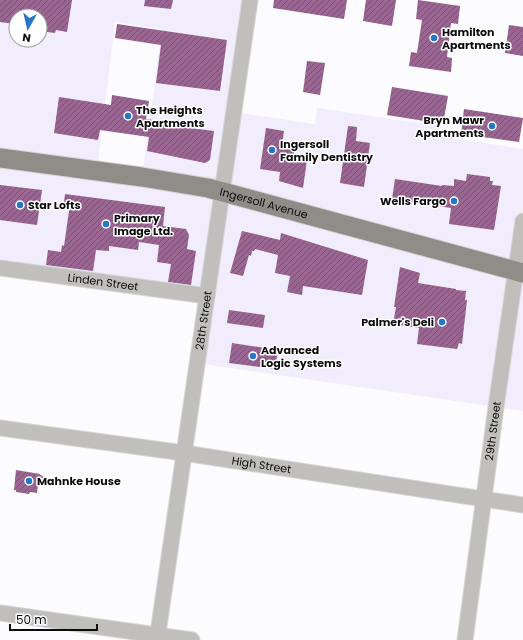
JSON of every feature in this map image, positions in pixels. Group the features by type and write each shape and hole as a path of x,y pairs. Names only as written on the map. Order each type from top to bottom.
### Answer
{"main road":[{"name":"Ingersoll Avenue","path":"0,158 208,188 519,272"}],"street":[{"name":"28th Street","path":"157,637 250,0"},
{"name":"29th Street","path":"465,640 484,500 519,272 523,221"},
{"name":"Linden Street","path":"0,268 207,296"},
{"name":"High Street","path":"0,428 184,453 523,506"},
{"path":"0,613 157,637 192,640"}],"shaded area":[{"path":"0,0 250,0 234,112 315,124 317,108 439,126 438,136 523,149 523,411 197,363 207,296 0,268","holes":["115,22 162,29 142,177 97,171"]}],"building":[{"path":"0,0 72,0 67,32 56,30 55,33 48,32 48,8 8,8 8,23 0,22"},
{"path":"145,0 173,0 171,9 144,6"},
{"path":"274,0 347,0 344,19 273,8"},
{"path":"366,0 396,0 392,26 363,21"},
{"name":"Hamilton Apartments","path":"418,0 460,6 458,24 451,23 447,57 452,58 451,72 409,66 411,52 417,53 422,20 416,19"},
{"path":"117,24 227,40 220,91 156,83 161,45 115,38"},
{"path":"509,25 523,27 523,56 505,53"},
{"path":"307,61 325,63 320,95 303,92"},
{"path":"392,87 448,96 443,124 387,115"},
{"path":"112,95 149,101 146,119 182,124 182,127 214,131 210,160 205,163 147,151 149,137 100,130 98,140 54,133 59,97 111,105"},
{"name":"Bryn Mawr Apartments","path":"464,109 523,118 519,142 461,134"},
{"path":"348,126 357,127 356,141 370,143 364,187 340,183"},
{"path":"266,128 284,131 282,145 292,146 295,155 298,155 297,159 307,160 303,188 279,181 280,172 260,169"},
{"name":"Wells Fargo","path":"467,174 490,177 490,181 493,181 492,185 501,186 494,230 449,224 451,208 392,199 395,179 442,186 454,186 454,179 466,181"},
{"name":"Star Lofts","path":"0,185 42,190 37,225 0,220"},
{"path":"65,194 165,207 163,226 186,229 189,235 187,249 196,251 191,285 168,282 171,264 157,262 159,245 139,242 138,250 109,246 109,251 96,250 93,271 46,265 48,250 61,252 62,245 64,246 70,204 64,203"},
{"path":"242,231 280,240 281,233 368,260 362,295 303,286 302,295 287,292 290,276 275,273 278,255 255,249 252,251 251,256 249,255 243,276 230,273"},
{"name":"Palmer's Deli","path":"400,267 420,273 418,283 466,291 465,300 467,300 462,344 459,343 457,349 417,344 419,328 393,324"},
{"path":"229,310 265,315 263,328 227,323"},
{"name":"Advanced Logic Systems","path":"232,343 278,350 275,369 229,363"},
{"name":"Mahnke House","path":"16,470 40,474 43,476 41,485 38,485 37,493 30,492 29,494 16,492 16,490 14,490"}],"place":[{"name":"Hamilton Apartments","path":"434,38"},
{"name":"The Heights Apartments","path":"128,116"},
{"name":"Bryn Mawr Apartments","path":"492,126"},
{"name":"Ingersoll Family Dentistry","path":"272,150"},
{"name":"Wells Fargo","path":"454,201"},
{"name":"Star Lofts","path":"20,205"},
{"name":"Primary Image Ltd.","path":"106,224"},
{"name":"Palmer's Deli","path":"442,322"},
{"name":"Advanced Logic Systems","path":"253,356"},
{"name":"Mahnke House","path":"29,481"}]}
